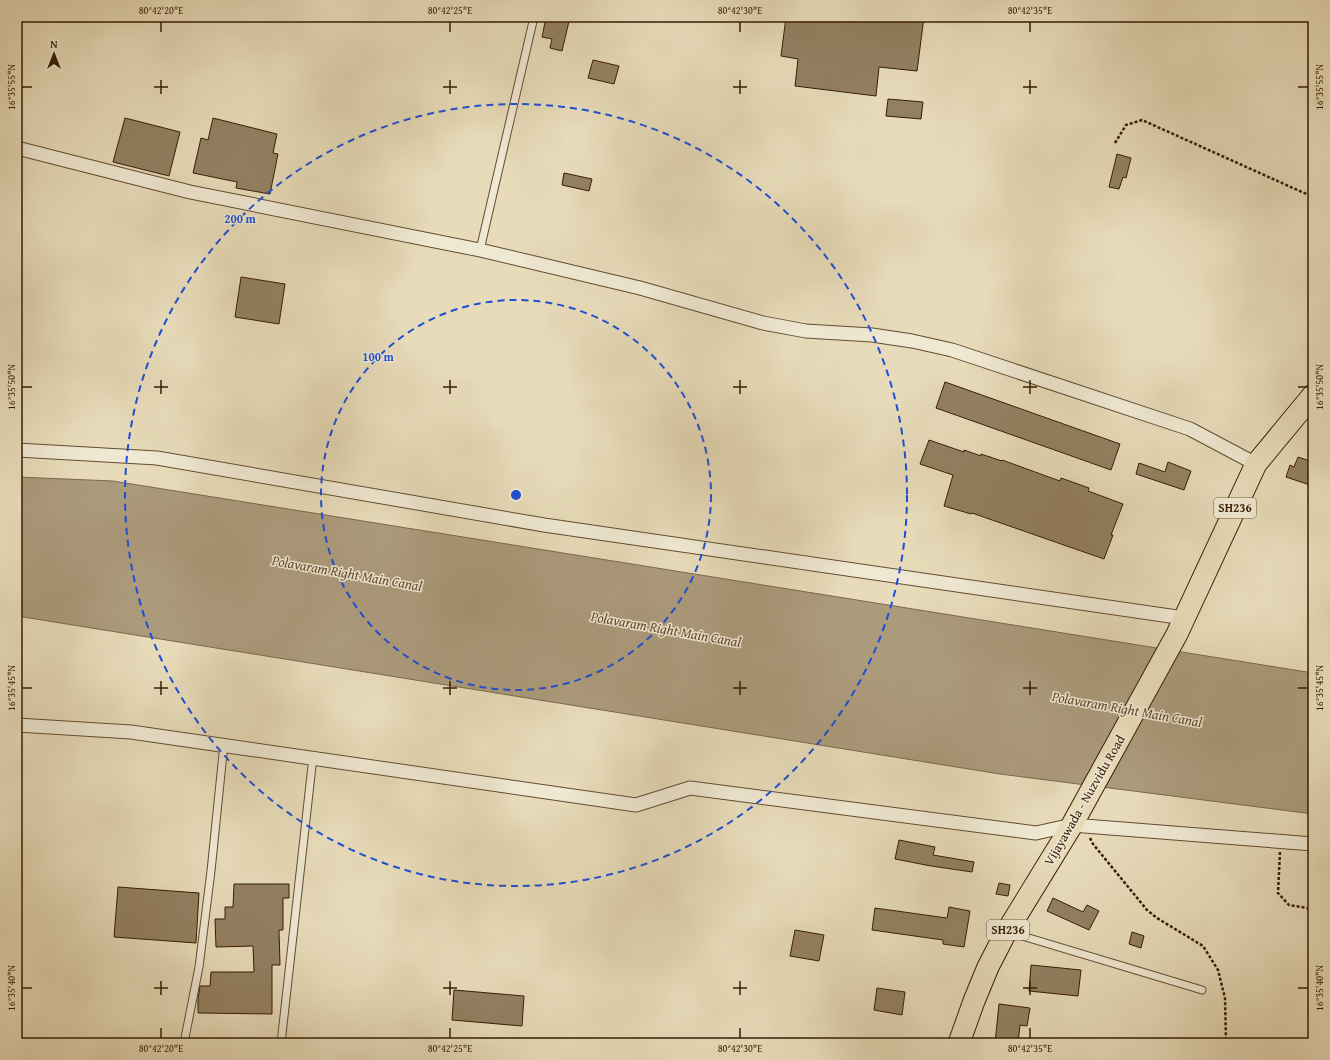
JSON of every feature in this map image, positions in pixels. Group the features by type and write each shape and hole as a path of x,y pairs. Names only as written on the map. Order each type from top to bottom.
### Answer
{"main road":[{"name":"Vijayawada - Nuzvidu Road","path":"959,1043 988,967 1007,931 1079,826 1181,626 1256,464 1313,395"}],"street":[{"path":"17,148 190,192 480,250 640,288 763,323 806,330 885,337 912,341 952,350 1190,429 1256,464"},
{"path":"17,450 157,458 544,525 1181,626"},
{"path":"17,725 131,732 224,744 636,805 690,788 1036,833 1079,826 1313,844"}],"lane":[{"path":"480,250 534,17"},
{"path":"184,1043 200,960 224,744"},
{"path":"281,1043 313,757"},
{"path":"1007,931 1202,990"}],"path":[{"path":"1115,143 1126,125 1142,120 1313,197"},
{"path":"1079,826 1147,910 1157,918 1203,946 1218,970 1225,998 1226,1043"},
{"path":"1280,842 1278,893 1289,905 1313,909"}],"water":[{"name":"Polavaram Right Main Canal","path":"17,477 113,481 1313,673 1313,814 1000,774 17,616"}],"building":[{"path":"546,17 570,17 562,51 550,48 552,39 542,37"},
{"path":"786,17 924,17 917,71 879,67 876,96 795,86 798,59 781,56"},
{"path":"593,60 619,66 614,84 588,78"},
{"path":"888,99 923,102 921,119 886,116"},
{"path":"125,118 180,132 169,176 113,162"},
{"path":"213,118 277,134 273,153 278,154 270,194 236,188 237,182 193,173 201,138 208,140"},
{"path":"1117,154 1131,158 1126,178 1123,177 1119,189 1109,187"},
{"path":"564,173 592,179 589,191 562,185"},
{"path":"241,277 285,284 279,324 235,317"},
{"path":"945,382 1120,444 1111,470 936,408"},
{"path":"929,440 964,452 964,450 981,456 981,454 1002,460 1060,481 1061,478 1089,488 1088,491 1123,504 1111,535 1113,535 1104,559 972,513 971,514 944,506 953,475 920,464"},
{"path":"1298,457 1313,462 1313,486 1286,477 1290,465 1294,467"},
{"path":"1168,462 1191,471 1184,490 1136,474 1139,463 1165,472"},
{"path":"899,840 935,847 933,855 974,862 972,872 895,859"},
{"path":"999,883 1010,885 1008,896 996,894"},
{"path":"234,884 289,884 289,898 283,898 283,930 279,930 280,965 272,965 272,1014 198,1013 200,986 210,986 211,972 254,972 253,946 216,947 215,919 225,919 225,907 233,907"},
{"path":"118,887 199,893 196,943 114,937"},
{"path":"1053,898 1083,912 1087,905 1099,911 1089,930 1047,911"},
{"path":"949,907 970,911 964,947 943,944 943,940 872,930 875,908 947,918"},
{"path":"795,930 824,935 819,961 790,956"},
{"path":"1132,932 1144,936 1141,948 1129,944"},
{"path":"1031,965 1081,970 1078,996 1029,991"},
{"path":"877,988 905,992 902,1015 874,1010"},
{"path":"454,990 524,996 522,1026 452,1020"},
{"path":"999,1004 1030,1008 1027,1026 1020,1025 1018,1043 995,1043"}]}
